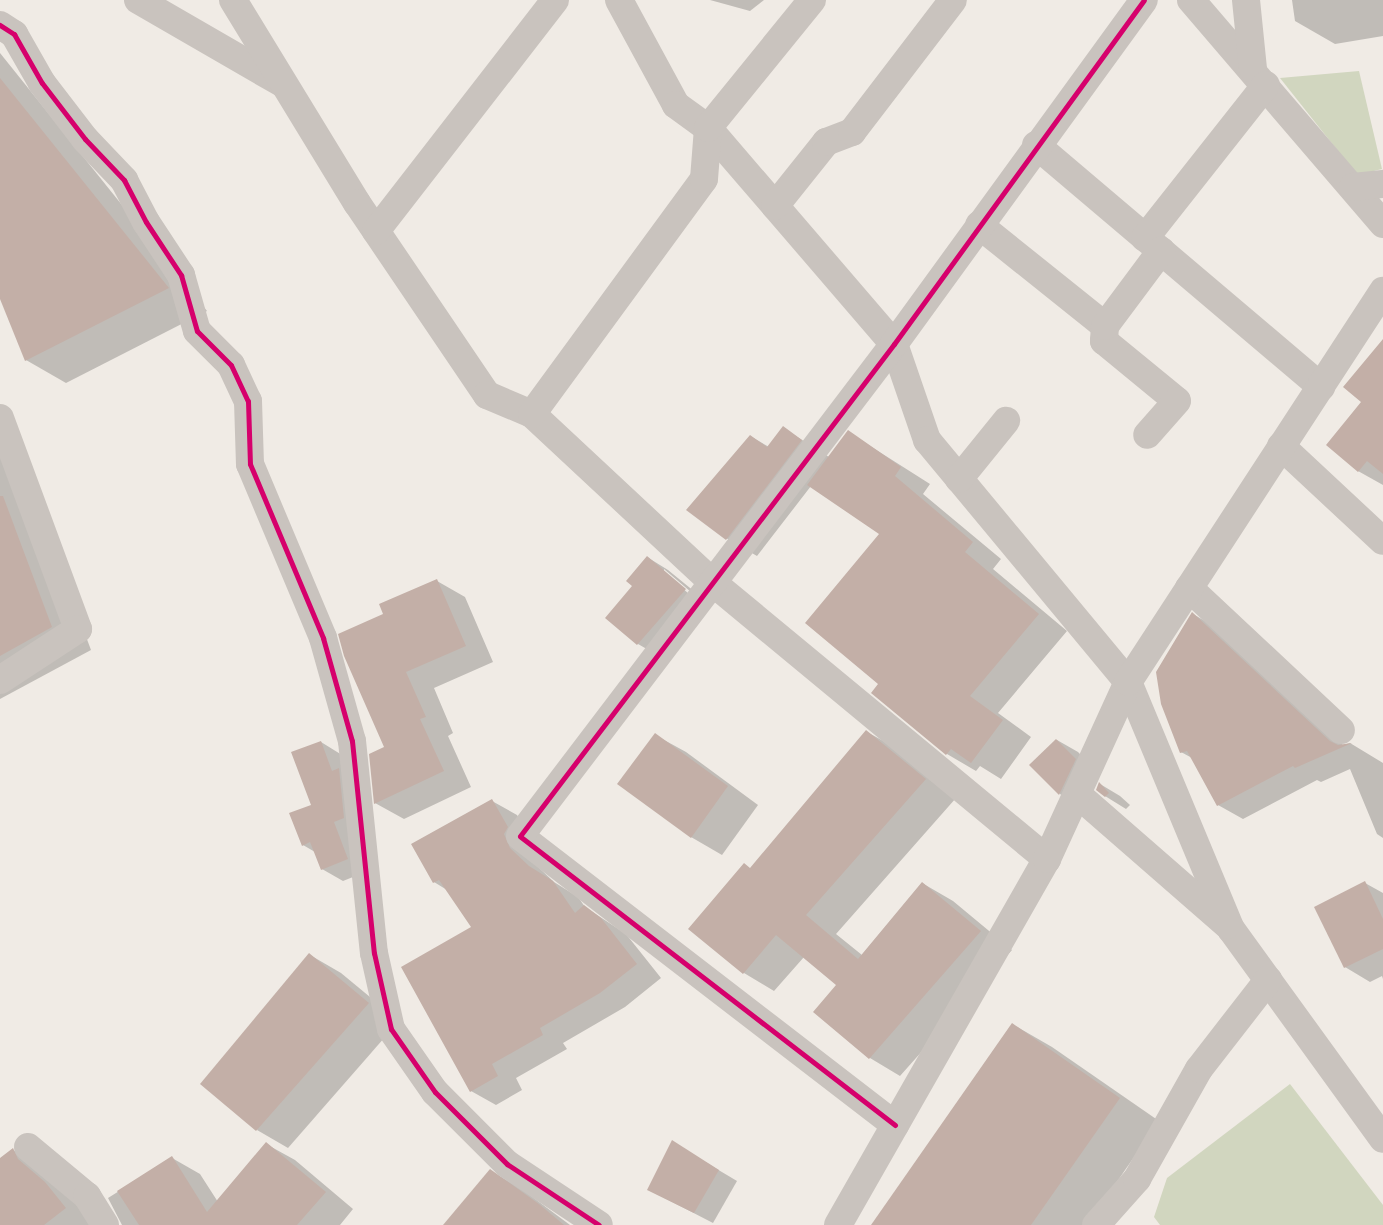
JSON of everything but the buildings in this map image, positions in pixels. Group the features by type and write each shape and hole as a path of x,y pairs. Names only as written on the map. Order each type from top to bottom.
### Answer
{"street":[{"path":"138,0 284,85"},
{"path":"376,231 554,0"},
{"path":"619,0 676,106 708,128 894,344 927,440 1128,682 1232,929 1383,1139"},
{"path":"532,414 704,178 708,128 812,0"},
{"path":"895,1125 520,836 894,344 1036,145 1144,0"},
{"path":"1191,0 1259,77 1383,224"},
{"path":"1147,435 1177,401 1104,341 1105,326 1153,245 1259,77 1246,0"},
{"path":"775,206 826,142 852,132 940,4"},
{"path":"245,6 284,85 376,231 487,395 532,414 712,582 1047,859"},
{"path":"0,25 14,34 42,82 85,139 124,180 146,222 181,275 197,331 231,365 248,401 250,464 323,638 352,741 374,953 392,1028 436,1092 507,1164 600,1225"},
{"path":"1036,145 1321,387"},
{"path":"1353,187 1383,184"},
{"path":"979,225 1105,326"},
{"path":"838,1225 1047,859 1128,682 1383,291"},
{"path":"0,418 78,629 0,680"},
{"path":"958,479 1006,421"},
{"path":"1281,446 1383,541"},
{"path":"1189,588 1341,730"},
{"path":"1077,794 1232,929"},
{"path":"1096,1225 1137,1179 1199,1069 1268,980"},
{"path":"28,1146 87,1196 99,1223"}],"green space":[{"path":"1359,71 1382,169 1357,175 1280,78"},
{"path":"1290,1084 1383,1205 1383,1225 1160,1225 1154,1217 1167,1178"}],"cycle path":[{"path":"895,1125 520,836 894,344 1144,0"},
{"path":"0,25 14,34 42,83 85,139 124,180 146,222 181,275 197,331 231,365 248,401 250,464 323,638 352,741 374,953 391,1029 435,1092 507,1164 599,1225"}]}
